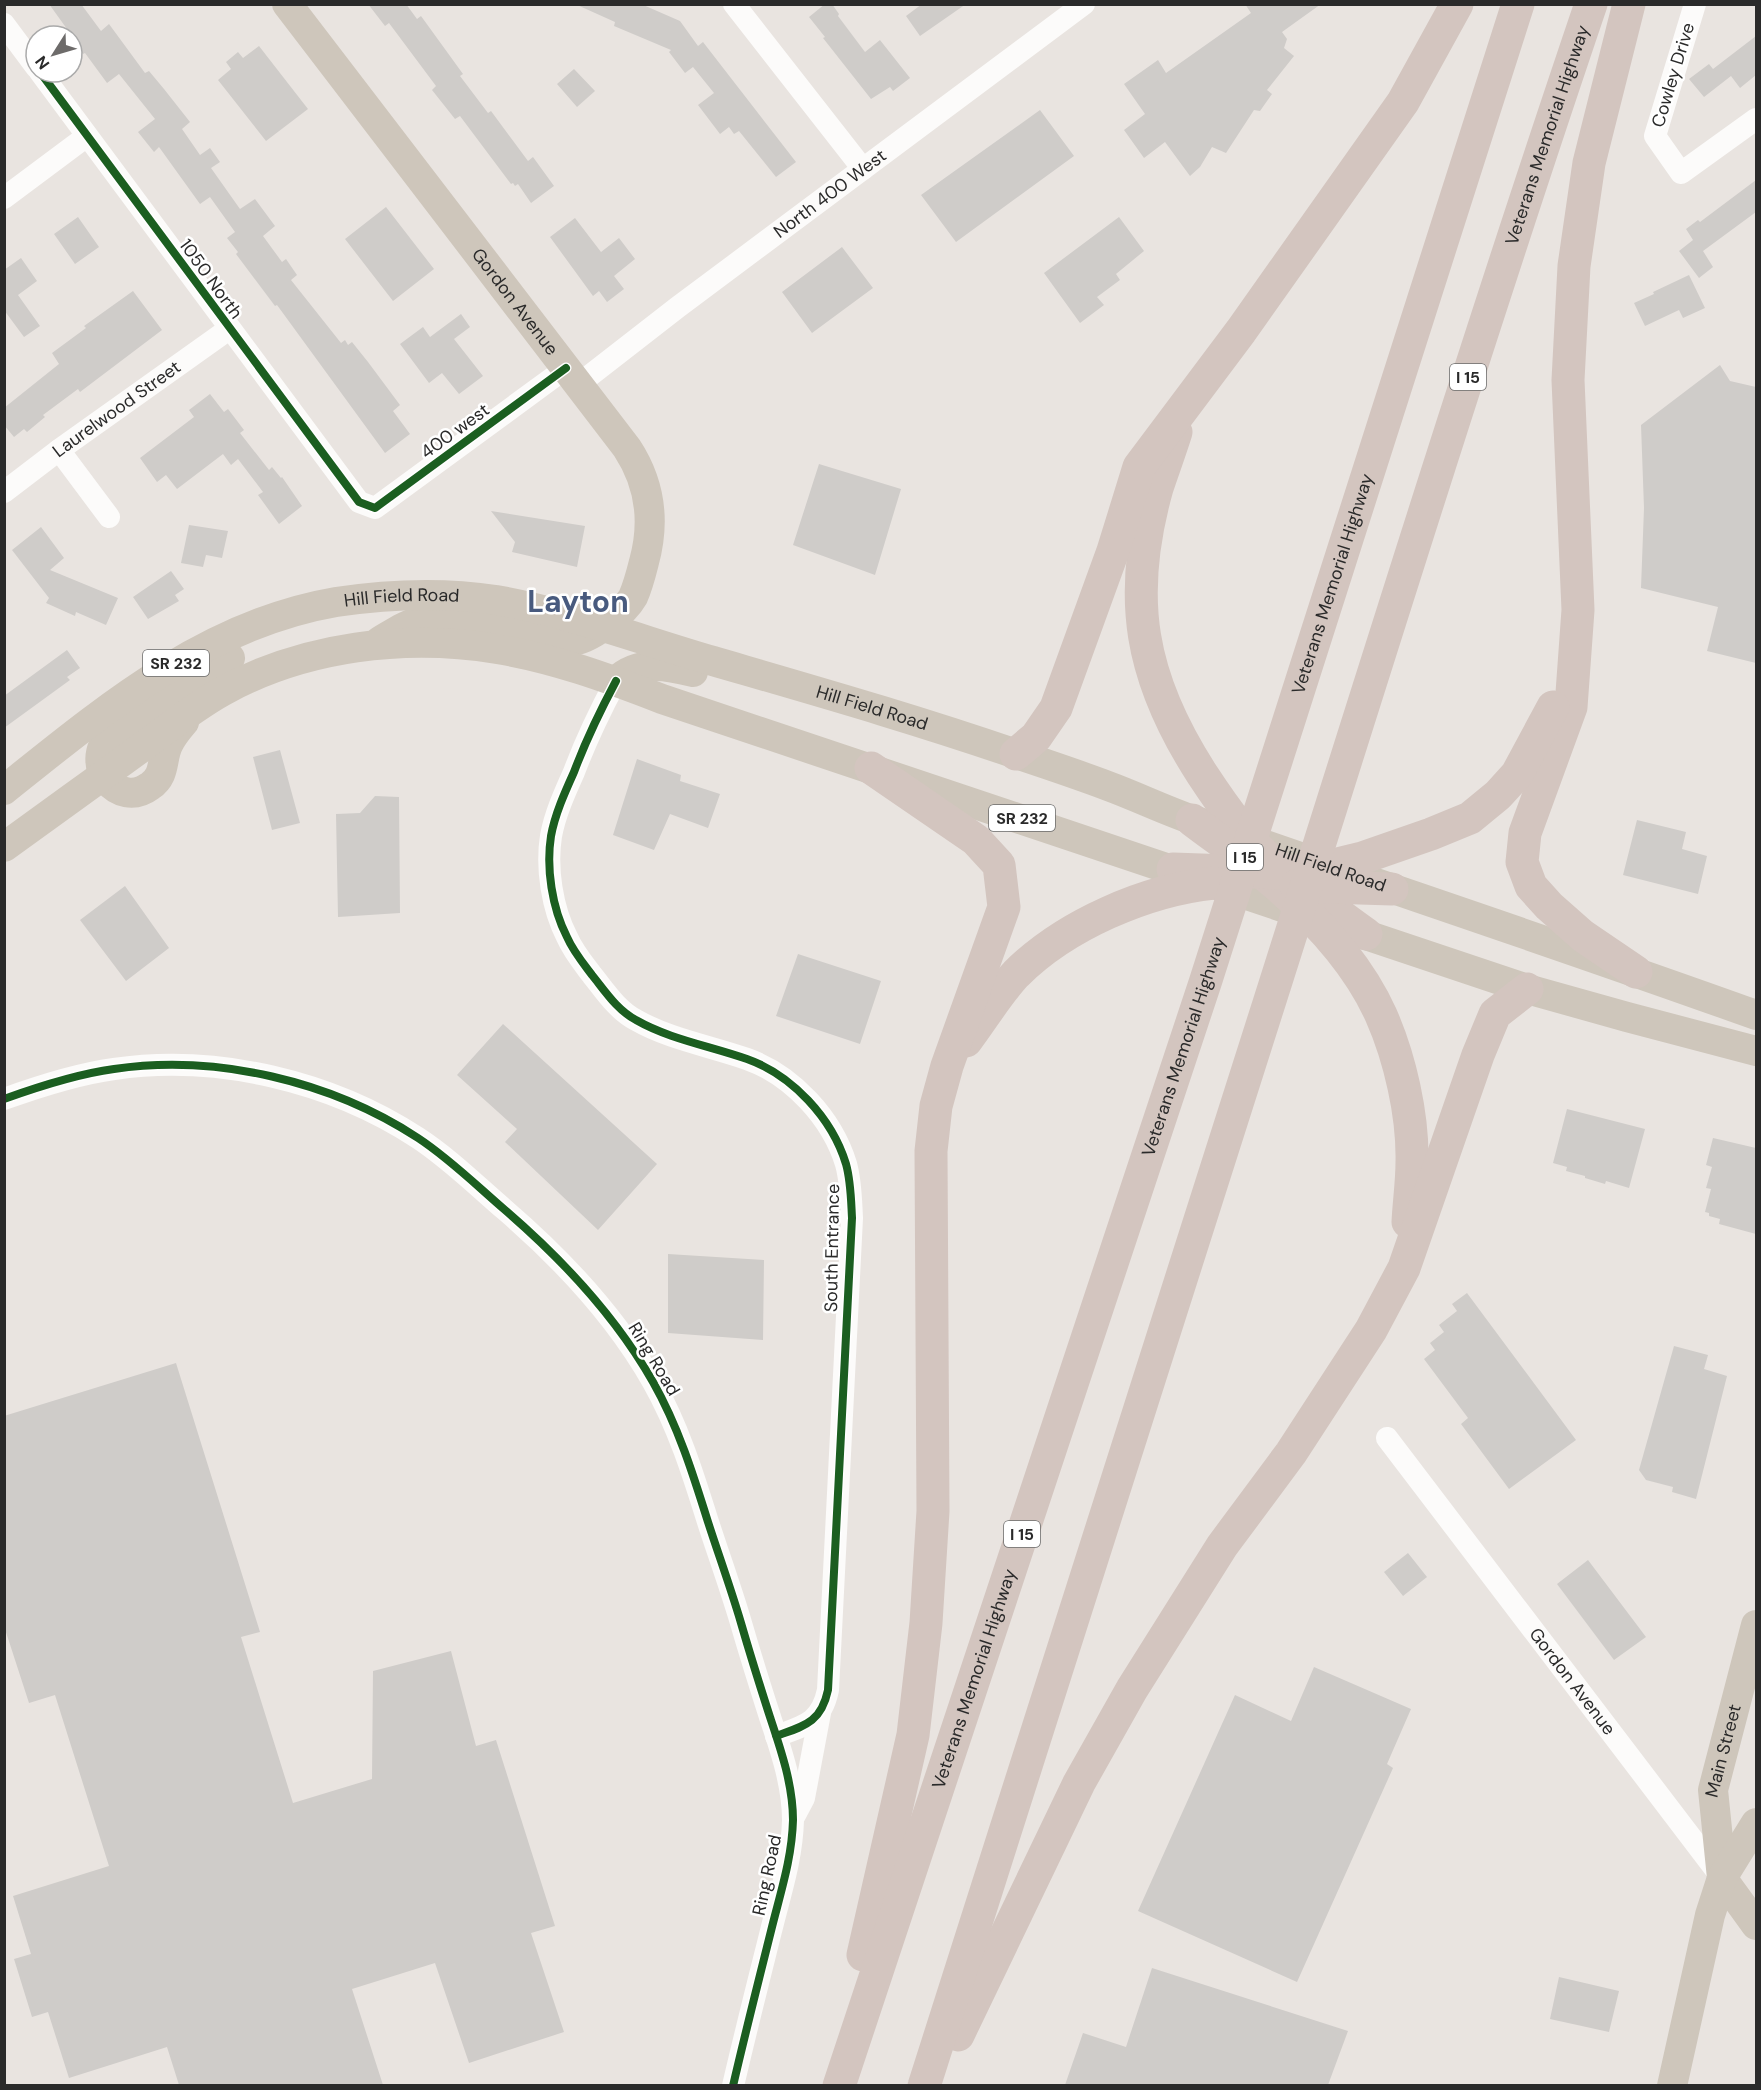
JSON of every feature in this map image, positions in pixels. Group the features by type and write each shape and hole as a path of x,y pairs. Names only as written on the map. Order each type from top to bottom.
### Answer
{"highway":[{"path":"1016,754 1036,738 1056,708 1113,551 1139,467 1185,408 1403,102 1457,4"},
{"name":"Veterans Memorial Highway","path":"839,2085 1205,983 1518,4"},
{"name":"Veterans Memorial Highway","path":"924,2085 1348,750 1522,209 1591,4"},
{"path":"1629,4 1589,163 1574,266 1569,380 1578,610 1571,707 1525,833 1522,862 1531,886 1549,906 1583,936 1636,972"},
{"path":"1185,408 1157,489 1144,555 1141,592 1145,638 1156,684 1174,728 1212,790 1249,838 1293,883 1353,967 1381,1015 1397,1064 1408,1112 1412,1162 1404,1268"},
{"path":"1173,869 1293,883 1470,818 1498,795 1517,774 1555,704 1578,610"},
{"path":"833,2085 913,1735 926,1623 933,1511 930,1151 936,1106 947,1066 1004,907 999,865 976,840 871,768"},
{"path":"1192,820 1293,883 1366,934"},
{"path":"947,1066 1016,975 1057,940 1097,918 1142,898 1212,882 1293,883 1392,889"},
{"path":"934,2085 1079,1783 1132,1689 1222,1546 1291,1453 1371,1330 1404,1268 1478,1055 1495,1014 1527,989"}],"main road":[{"name":"Gordon Avenue","path":"287,4 631,454 642,477 650,507 648,545 638,582 630,601 605,624 584,637 570,641 492,625 418,621 369,646"},
{"name":"Hill Field Road","path":"4,790 71,737 163,671 210,644 261,622 336,602 377,597 417,594 479,598 605,624 1016,754 1192,820 1249,838 1293,883"},
{"path":"104,775 100,759 107,740 175,688 235,655 377,597"},
{"name":"SR 232","path":"4,847 197,707 240,683 276,668 312,657 369,646 441,643 477,646 538,658 616,681 662,699 1212,882 1293,883"},
{"path":"616,681 636,669 668,665 776,697 866,706"},
{"name":"Hill Field Road","path":"1392,889 1756,1014"},
{"path":"1366,934 1527,989 1754,1051"},
{"name":"Main Street","path":"1722,1878 1713,1790 1756,1625"},
{"name":"Main Street","path":"1672,2085 1710,1915 1722,1878 1756,1823"},
{"name":"Gordon Avenue","path":"1722,1878 1756,1925"}],"street":[{"path":"734,4 863,169"},
{"name":"North 400 West","path":"573,376 678,307 1084,4"},
{"name":"Cowley Drive","path":"1695,4 1655,136 1681,173 1756,119"},
{"path":"4,24 24,51"},
{"name":"1050 North","path":"49,84 359,502"},
{"path":"4,198 87,136"},
{"name":"Laurelwood Street","path":"4,492 229,329"},
{"name":"400 west","path":"359,502 375,508 573,376"},
{"path":"59,450 109,517"},
{"name":"South Entrance","path":"616,681 590,731 563,798 552,834 549,855 551,873 557,910 564,932 580,959 606,992 631,1018 675,1036 758,1064 791,1084 830,1129 842,1152 850,1180 852,1218 830,1677 826,1699 820,1713 804,1798 793,1819"},
{"name":"Ring Road","path":"4,1099 62,1081 115,1069 170,1065 221,1069 302,1084 362,1107 406,1130 447,1159 533,1234 593,1296 630,1344 675,1426 691,1465 776,1736 791,1793 793,1819 784,1886 774,1917 732,2085"},
{"name":"Gordon Avenue","path":"1387,1438 1722,1878"},
{"path":"776,1736 805,1726 820,1713"}],"building":[{"path":"49,4 81,4 101,31 109,24 145,73 149,71 190,122 182,129 200,155 210,148 220,162 211,168 240,209 255,199 275,226 263,236 282,262 286,259 297,275 291,280 341,343 345,340 348,345 352,342 368,362 400,405 393,411 410,434 385,453 277,305 275,306 236,254 238,252 227,238 235,232 210,197 200,204 159,147 154,152 138,132 155,119 119,74 107,83 84,54 84,24 63,24"},
{"path":"368,4 406,4 417,19 421,16 463,74 460,76 488,113 491,111 528,161 533,157 554,186 531,203 518,184 515,186 511,184 460,116 455,119 432,90 436,86 389,23 385,26"},
{"path":"575,4 641,4 680,21 698,46 703,42 796,162 776,177 739,131 734,134 729,127 720,134 698,105 714,93 693,67 685,73 669,52 671,50 614,26 615,22"},
{"path":"825,4 832,4 838,16 865,52 880,40 910,78 893,91 890,87 871,99 809,17"},
{"path":"922,4 966,4 920,36 906,16"},
{"path":"1245,4 1321,4 1282,32 1287,39 1284,48 1294,56 1267,90 1272,94 1260,111 1254,110 1226,153 1212,147 1200,167 1190,176 1165,142 1144,158 1124,130 1145,114 1124,84 1158,60 1166,73 1251,13"},
{"path":"1756,36 1756,75 1740,88 1731,76 1704,97 1689,79 1709,64 1713,69"},
{"path":"259,46 308,109 266,141 218,80 231,69 226,62 238,52 243,58"},
{"path":"574,69 595,91 577,107 557,84"},
{"path":"1040,110 1074,156 956,242 921,195"},
{"path":"1756,180 1756,212 1703,251 1713,267 1699,278 1679,251 1693,240 1686,229 1698,220 1700,222"},
{"path":"386,207 434,269 393,301 345,239"},
{"path":"78,217 99,247 75,264 54,234"},
{"path":"1119,217 1144,251 1116,274 1120,280 1097,297 1104,305 1080,323 1044,273"},
{"path":"575,218 601,252 619,238 635,259 614,276 624,289 607,302 599,291 593,296 550,237"},
{"path":"842,247 873,288 812,333 782,292"},
{"path":"21,258 37,281 18,295 40,326 24,337 4,310 4,270"},
{"path":"1689,275 1705,308 1683,318 1679,310 1645,326 1634,303"},
{"path":"133,291 162,330 80,392 78,389 43,415 45,417 27,432 24,429 14,437 4,425 4,408 59,364 52,353 86,328 84,326"},
{"path":"461,314 470,327 454,339 483,376 459,394 442,373 429,383 400,344 423,327 430,337"},
{"path":"1720,365 1730,381 1756,387 1756,663 1707,651 1718,607 1641,588 1644,508 1641,425"},
{"path":"210,394 224,412 228,409 244,430 240,433 269,470 272,467 282,477 302,506 279,524 258,495 263,492 238,459 231,465 223,454 177,489 166,475 157,482 140,458 194,417 189,410"},
{"path":"819,464 901,489 875,575 793,545"},
{"path":"491,511 585,526 577,567 512,552 515,542"},
{"path":"189,525 228,531 222,558 206,555 203,567 181,563"},
{"path":"41,527 64,558 50,570 118,598 106,625 76,612 75,616 46,603 49,598 12,550"},
{"path":"171,571 184,589 175,595 179,601 148,619 133,597"},
{"path":"67,650 80,668 67,677 70,680 4,728 4,696"},
{"path":"280,750 300,823 272,830 253,757"},
{"path":"637,759 681,775 680,781 720,794 708,828 670,814 654,850 613,835"},
{"path":"375,796 399,797 400,913 338,917 336,814 360,813"},
{"path":"1637,820 1686,832 1682,849 1707,856 1698,894 1623,875"},
{"path":"125,886 169,948 126,981 80,920"},
{"path":"798,954 881,981 860,1044 776,1016"},
{"path":"503,1024 657,1164 598,1230 505,1142 517,1129 457,1075"},
{"path":"1567,1109 1645,1129 1629,1188 1585,1178 1585,1176 1566,1171 1567,1167 1553,1163"},
{"path":"1713,1138 1756,1148 1756,1234 1719,1224 1720,1219 1709,1216 1709,1213 1705,1212 1711,1189 1706,1188 1712,1167 1706,1165"},
{"path":"668,1254 764,1260 763,1340 668,1333"},
{"path":"1467,1293 1576,1440 1509,1489 1461,1424 1468,1418 1424,1359 1435,1350 1430,1343 1444,1332 1439,1325 1457,1311 1452,1304"},
{"path":"1674,1346 1708,1355 1704,1369 1727,1376 1696,1499 1672,1492 1673,1487 1646,1480 1639,1470"},
{"path":"176,1363 260,1632 241,1637 293,1803 372,1779 373,1671 451,1651 476,1746 496,1740 555,1926 531,1933 564,2032 469,2063 435,1963 352,1989 383,2085 179,2085 167,2047 69,2078 48,2012 32,2017 14,1959 31,1954 13,1896 109,1866 55,1695 29,1703 4,1626 4,1416"},
{"path":"1408,1553 1427,1577 1403,1596 1384,1572"},
{"path":"1588,1560 1646,1637 1614,1660 1557,1584"},
{"path":"1314,1667 1411,1709 1387,1764 1393,1768 1297,1982 1138,1911 1235,1695 1291,1721"},
{"path":"1152,1968 1348,2031 1328,2085 1065,2085 1083,2033 1126,2047"},
{"path":"1559,1977 1619,1991 1609,2032 1550,2019"}],"cycle path":[{"path":"49,84 359,502 375,508 566,368"},
{"path":"616,681 583,748 561,803 551,836 549,861 554,901 567,937 578,957 617,1006 629,1016 662,1032 764,1066 794,1087 808,1100 831,1130 840,1147 849,1178 852,1218 828,1690 821,1710 810,1722 776,1736"},
{"path":"4,1099 59,1081 100,1071 153,1065 193,1065 272,1076 348,1101 418,1138 452,1164 547,1249 587,1290 622,1334 662,1399 697,1486 786,1768 791,1794 793,1820 788,1863 733,2086"}],"district":[{"name":"Layton","path":"578,601"}]}
